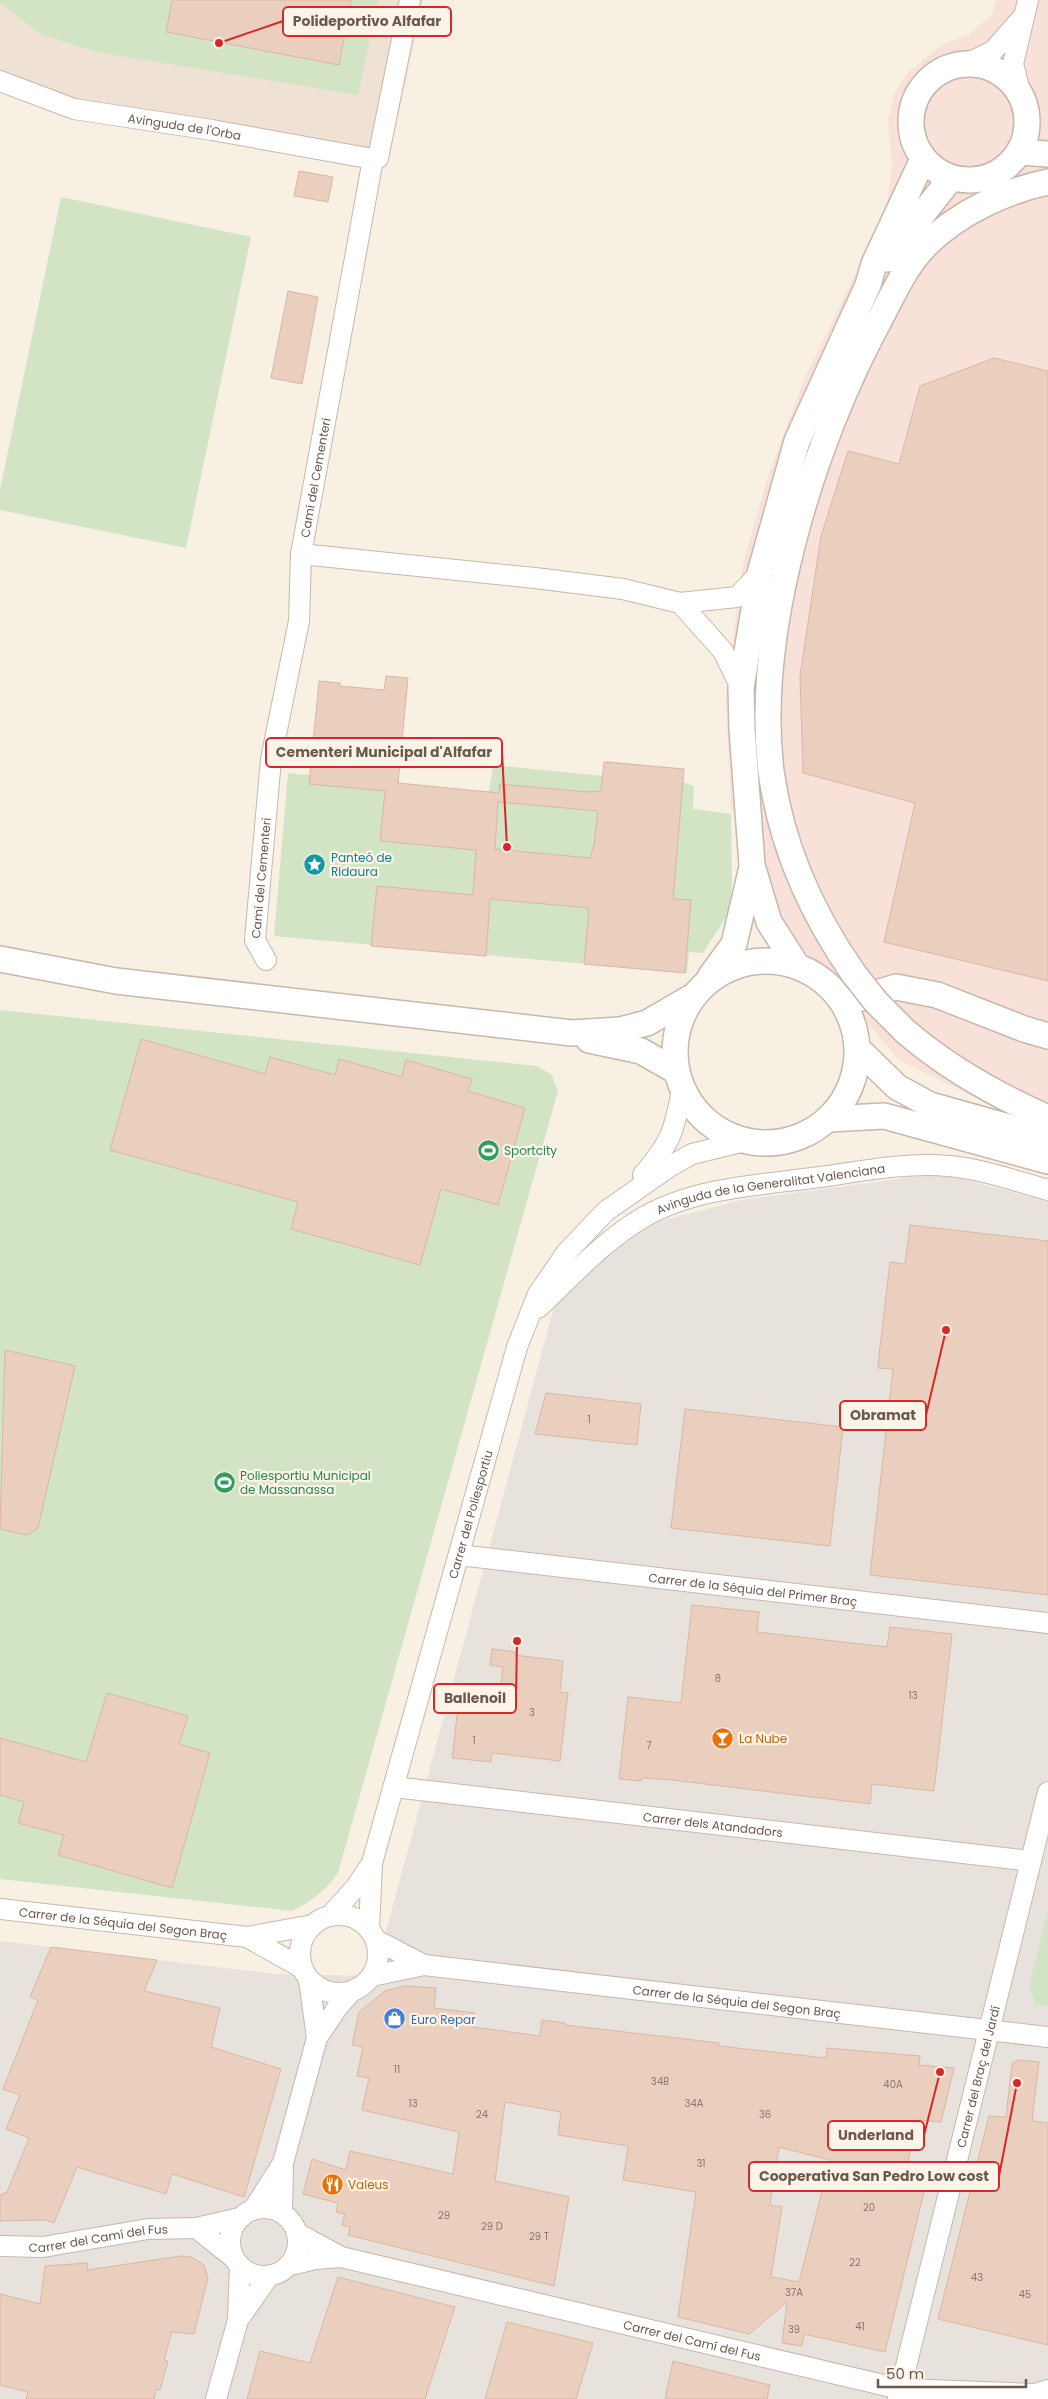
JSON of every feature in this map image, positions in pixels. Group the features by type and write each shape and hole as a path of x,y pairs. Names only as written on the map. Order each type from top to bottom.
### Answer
{"street":[{"name":"Camí del Cementeri","path":"266,960 255,940 271,758 299,621 300,554 373,159 378,158 410,0"},
{"path":"1026,8 1013,64 1028,122 1020,152 1002,171 977,180 951,178 936,170 923,159 911,129 916,97 937,73 968,63 993,51 1026,8"},
{"path":"968,63 998,70 1038,118 1048,123"},
{"name":"Avinguda de l'Orba","path":"0,81 74,109 212,130 373,159"},
{"path":"1020,152 1048,154"},
{"path":"797,966 769,922 752,864 742,729 741,688 760,573 797,441 868,285 874,264 923,159"},
{"path":"868,285 951,178"},
{"path":"1048,182 1010,193 960,217 926,245 902,277 844,391 807,494 786,569 776,626 770,683 771,770 777,804 796,868 830,940 876,1002 906,1032 954,1067 1010,1101 1048,1118"},
{"path":"300,554 623,589 680,604 736,597 760,573"},
{"path":"680,604 723,651 741,688"},
{"path":"0,959 116,981 572,1033 620,1030 648,1023 698,990 734,966 766,960 797,966 824,980 844,1003 854,1025 858,1049 858,1065 848,1094 830,1119 815,1130 790,1140 763,1144 745,1141 725,1134 708,1123 693,1108 679,1081 674,1049 678,1027 698,990 734,944 752,864"},
{"path":"844,1003 896,987 936,995 1024,1029 1048,1036"},
{"path":"572,1033 592,1041 641,1051 679,1081"},
{"path":"858,1049 897,1087 930,1105 1048,1138"},
{"name":"Carrer del Poliesportiu","path":"624,1198 664,1151 675,1128 679,1081"},
{"path":"830,1119 884,1116 1048,1161"},
{"name":"Carrer del Poliesportiu","path":"372,1934 372,1863 517,1348 538,1294 567,1252 606,1211 669,1166 692,1154 745,1141"},
{"name":"Avinguda de la Generalitat Valenciana","path":"529,1317 603,1247 643,1218 663,1207 712,1193 857,1172 935,1166 964,1168 1048,1190"},
{"name":"Carrer de la Séquia del Primer Braç","path":"459,1555 1048,1623"},
{"name":"Carrer dels Atandadors","path":"394,1787 1031,1862"},
{"name":"Carrer del Braç del Jardí","path":"899,2394 1048,1792"},
{"name":"Carrer del Poliesportiu","path":"322,1920 356,1887 372,1863"},
{"name":"Carrer de la Séquia del Segon Braç","path":"0,1909 247,1937 322,1920"},
{"path":"306,1974 323,1990 332,1993 350,1992 359,1988 372,1976 378,1958 372,1934 352,1917 322,1920 305,1934 301,1945 300,1957 306,1974 317,2038"},
{"name":"Carrer de la Séquia del Segon Braç","path":"372,1934 424,1965"},
{"name":"Carrer de la Séquia del Segon Braç","path":"247,1937 306,1974"},
{"name":"Carrer de la Séquia del Segon Braç","path":"372,1976 424,1965 1048,2037"},
{"path":"282,2212 283,2164 317,2038 350,1992"},
{"path":"216,2399 238,2320 237,2262 230,2248 230,2237 234,2227 283,2164"},
{"path":"196,2228 249,2272 269,2276 280,2272 290,2264 296,2255 298,2233 289,2218 282,2212 262,2208 246,2214"},
{"name":"Carrer del Camí del Fus","path":"0,2246 44,2247 148,2228 196,2228 246,2214"},
{"name":"Carrer del Camí del Fus","path":"298,2233 341,2257 899,2394 1035,2394 1048,2390"},
{"name":"Carrer del Camí del Fus","path":"290,2264 341,2257"},
{"path":"238,2320 269,2276"}],"shaded area":[{"path":"0,0 423,0 390,155 378,158 68,102 0,72"},
{"path":"996,0 1048,0 1048,1128 1027,1123 899,1060 790,934 731,809 726,696 743,563 768,476 804,380 886,211 892,167 888,119 895,92 907,73 942,45 968,35 991,16"},
{"path":"942,1173 1048,1202 1048,2399 0,2399 0,1941 274,1974 374,1976 554,1307 634,1228 741,1200"}],"green space":[{"path":"0,0 378,0 358,95 97,52 40,34 0,3"},
{"path":"61,197 251,237 186,548 0,510 0,490"},
{"path":"607,761 684,769 683,782 694,786 693,809 731,814 732,881 730,911 703,953 689,952 687,973 274,936 288,773 489,792 493,765 603,776"},
{"name":"Poliesportiu Municipal de Massanassa","path":"0,1010 537,1066 552,1075 558,1091 338,1873 318,1895 292,1911 0,1879"},
{"path":"1048,1909 1048,2006 1036,2005 1029,1987"}],"building":[{"path":"172,0 351,0 339,65 166,32"},
{"path":"299,171 333,177 328,202 294,196"},
{"path":"288,291 318,297 302,384 271,378"},
{"path":"994,358 1048,371 1048,981 884,942 915,803 803,773 800,676 821,536 848,451 899,464 920,386"},
{"path":"386,676 408,678 398,783 499,793 500,784 587,792 601,791 604,762 684,769 673,899 691,900 685,973 584,964 589,908 490,899 486,956 371,946 377,886 473,895 476,850 380,841 385,791 309,784 319,681 340,683 340,686 384,690","holes":["498,802 598,811 594,845 590,858 495,849"]},
{"path":"141,1039 265,1074 270,1057 335,1075 339,1059 402,1077 406,1060 472,1079 468,1091 525,1108 498,1205 441,1189 420,1265 291,1229 298,1202 110,1150"},
{"path":"910,1225 1048,1241 1048,1595 870,1575 893,1369 878,1368 880,1347 890,1262 905,1264"},
{"path":"5,1350 75,1366 38,1528 27,1535 0,1529"},
{"path":"546,1393 641,1404 637,1445 535,1434"},
{"path":"685,1409 843,1427 830,1546 671,1528"},
{"path":"692,1605 759,1612 757,1632 887,1647 890,1627 952,1634 934,1791 872,1784 870,1804 672,1780 642,1778 641,1781 619,1779 628,1697 681,1703"},
{"path":"492,1649 516,1652 515,1655 563,1661 560,1692 568,1693 560,1761 492,1753 491,1762 452,1758 458,1707 498,1711 503,1667 490,1665"},
{"path":"107,1693 188,1716 179,1744 210,1753 172,1888 58,1855 64,1835 18,1823 24,1802 0,1795 0,1738 86,1762"},
{"path":"51,1947 157,1960 144,1991 220,2008 211,2047 281,2069 244,2197 172,2174 166,2194 77,2167 54,2223 46,2220 0,2221 0,2195 7,2192 29,2138 6,2129 20,2095 3,2089 38,2000 30,1997"},
{"path":"405,1986 436,1988 434,2008 475,2013 473,2027 540,2036 542,2020 565,2023 565,2025 719,2043 719,2046 826,2058 827,2048 920,2056 919,2065 954,2068 941,2122 918,2120 914,2145 911,2144 904,2188 924,2192 885,2352 804,2334 802,2346 782,2343 787,2302 749,2334 678,2317 696,2192 623,2180 628,2146 558,2135 561,2112 505,2102 495,2181 569,2197 554,2286 348,2235 350,2227 342,2225 345,2214 336,2212 338,2203 303,2194 312,2159 346,2170 350,2151 453,2174 459,2132 362,2110 369,2078 357,2076 363,2047 352,2045 359,2012 385,1991","holes":["779,2147 830,2160 799,2282 771,2277 782,2207 770,2205"]},
{"path":"1020,2060 1039,2062 1032,2121 1048,2123 1048,2345 938,2319 989,2116 1006,2117 1012,2063"},
{"path":"181,2256 191,2257 204,2265 208,2278 194,2334 172,2332 164,2360 168,2361 160,2390 156,2389 154,2399 26,2399 28,2392 0,2385 0,2294 40,2304 45,2266 88,2263 87,2270"},
{"path":"338,2277 455,2307 425,2399 247,2399 260,2351 310,2363"},
{"path":"507,2322 593,2343 576,2399 485,2399"},
{"path":"673,2361 770,2385 767,2399 665,2399"}],"place":[{"name":"Polideportivo Alfafar","path":"219,43"},
{"name":"Cementeri Municipal d'Alfafar","path":"507,847"},
{"name":"Panteó de Ridaura","path":"315,864"},
{"name":"Sportcity","path":"488,1150"},
{"name":"Obramat","path":"946,1330"},
{"name":"Poliesportiu Municipal de Massanassa","path":"224,1482"},
{"name":"Ballenoil","path":"517,1641"},
{"name":"La Nube","path":"723,1738"},
{"name":"Euro Repar","path":"395,2019"},
{"name":"Underland","path":"940,2072"},
{"name":"Cooperativa San Pedro Low cost","path":"1017,2083"},
{"name":"Valeus","path":"332,2184"}]}
